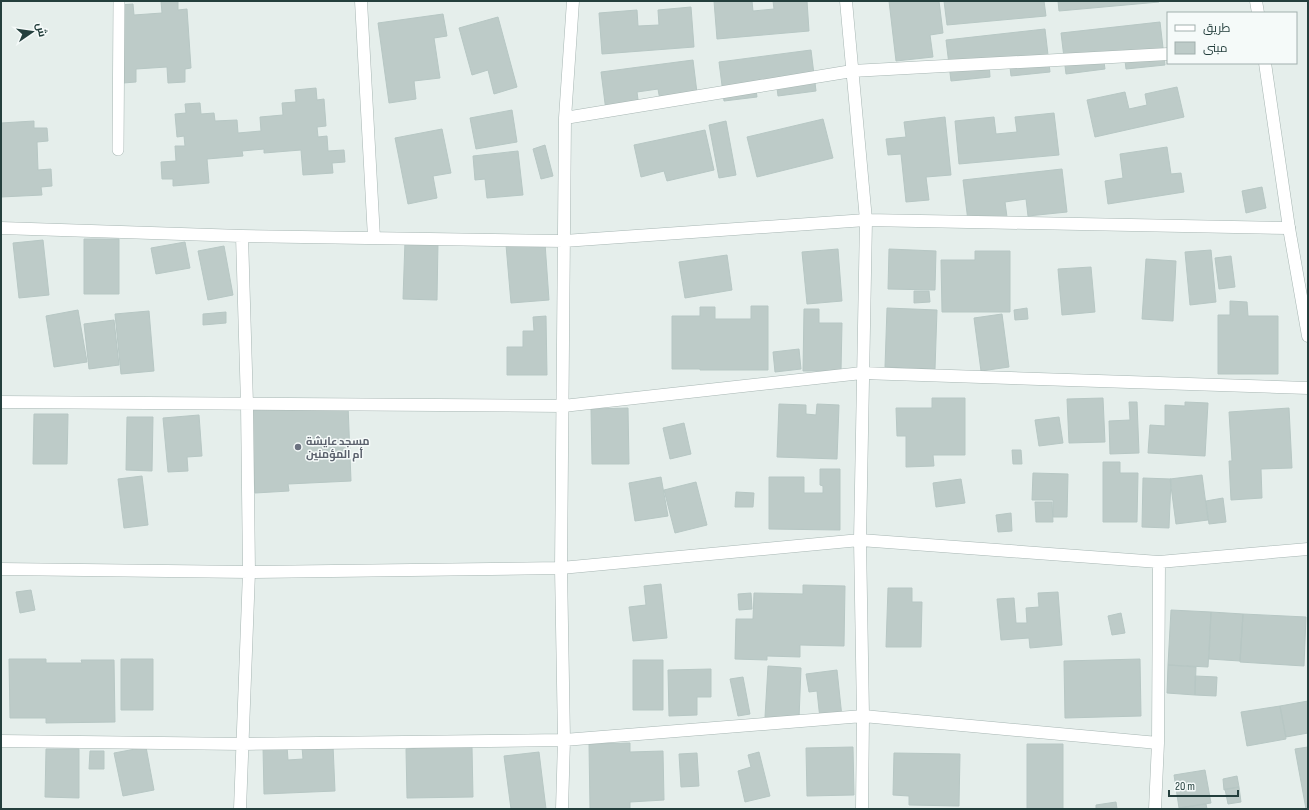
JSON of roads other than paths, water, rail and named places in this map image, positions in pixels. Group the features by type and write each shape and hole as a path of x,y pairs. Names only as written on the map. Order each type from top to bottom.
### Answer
{"street":[{"path":"361,1 374,238"},
{"path":"562,809 564,740 562,568 565,118 573,1"},
{"path":"846,1 866,220 860,540 863,716 862,809"},
{"path":"1256,1 1258,12"},
{"path":"565,118 852,71 1167,54"},
{"path":"1265,64 1289,228 1307,316 1308,336"},
{"path":"1,228 242,236 564,241 866,220 1289,228"},
{"path":"240,809 249,572 247,404 242,236"},
{"path":"1,402 563,406 862,373 1308,388"},
{"path":"1,569 249,572 562,568 860,540 1159,562 1308,549"},
{"path":"1155,809 1158,743 1159,562"},
{"path":"1,741 243,744 564,740 863,716 1158,743"}],"lane":[{"path":"118,150 119,1"}],"place":[{"name":"مسجد عايشة أم المؤمنين","path":"298,447"}]}
